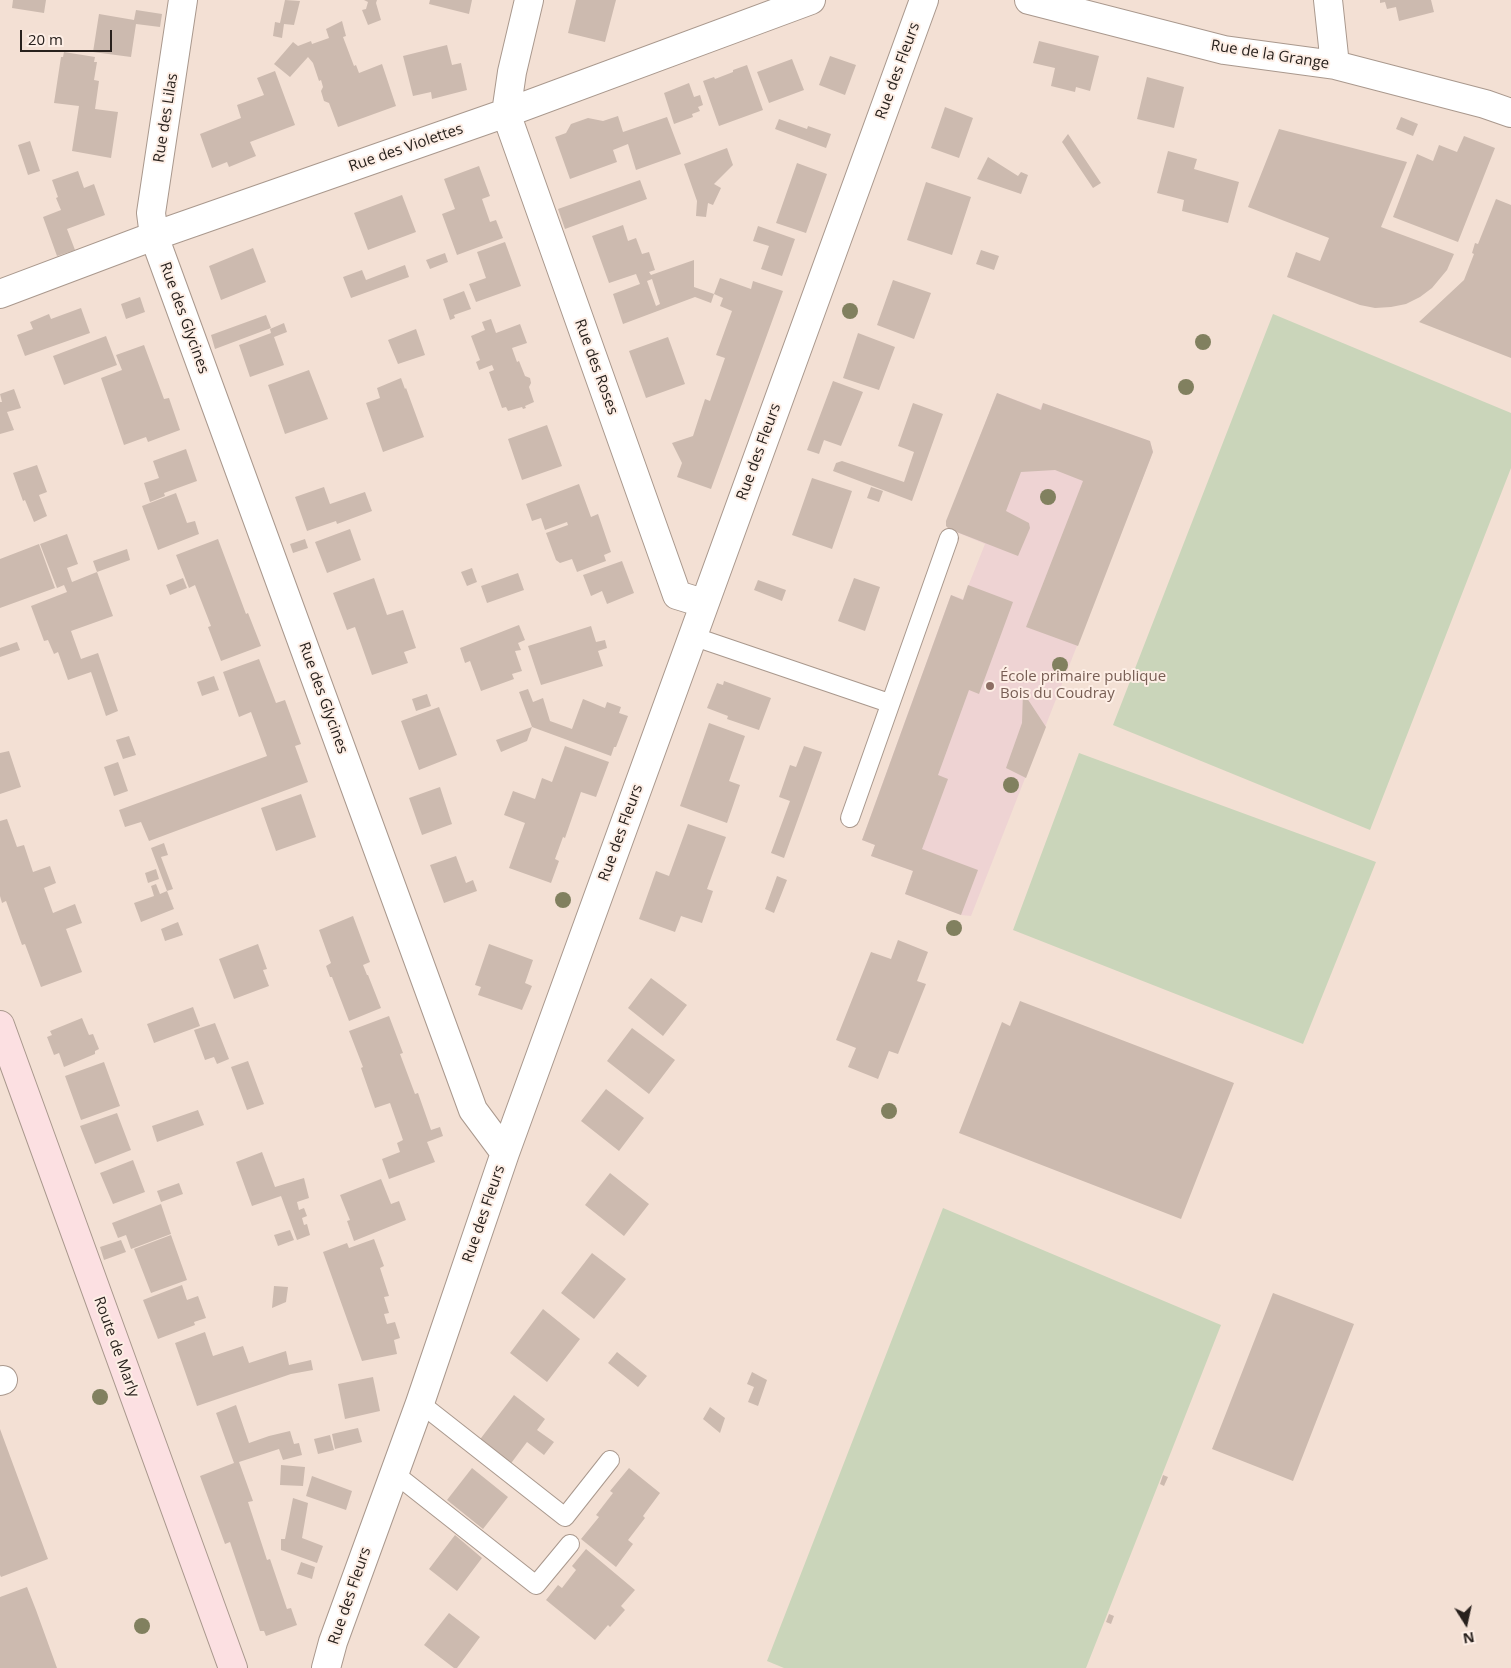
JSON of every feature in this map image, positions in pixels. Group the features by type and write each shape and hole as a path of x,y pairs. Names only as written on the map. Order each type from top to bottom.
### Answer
{"street":[{"name":"Rue des Lilas","path":"154,236 151,213 183,0"},
{"path":"506,113 512,72 529,0"},
{"name":"Rue des Violettes","path":"0,294 154,236 506,113 811,0"},
{"name":"Rue des Fleurs","path":"326,1668 333,1642 420,1403 505,1153 703,603 924,0"},
{"name":"Rue de la Grange","path":"1029,0 1224,50 1335,65 1511,112"},
{"path":"1328,0 1335,65"},
{"name":"Rue des Roses","path":"506,113 677,594 703,603"},
{"name":"Rue des Glycines","path":"154,236 473,1110 505,1153"},
{"name":"Route de Marly","path":"0,1025 233,1668"}],"lane":[{"path":"850,818 948,538"},
{"path":"692,636 889,704"},
{"path":"420,1403 565,1517 610,1460"},
{"path":"394,1473 536,1585 570,1544"}],"shaded area":[{"name":"École primaire publique Bois du Coudray","path":"997,393 1040,409 1043,403 1150,441 1153,452 971,916 961,915 905,894 913,871 871,856 875,845 862,840 951,595 963,599 985,544 949,529 946,523"}],"green space":[{"path":"1273,314 1511,413 1511,468 1370,830 1113,725"},
{"path":"1079,753 1376,862 1303,1044 1013,930"},
{"path":"943,1208 1221,1325 1086,1668 784,1668 767,1661"}],"building":[{"path":"13,0 46,0 44,13 12,8"},
{"path":"285,0 300,1 294,25 284,24 282,38 273,36 275,22 280,23"},
{"path":"364,0 377,0 376,3 381,20 368,25 362,10 366,9 368,2"},
{"path":"430,0 472,0 469,14 429,4"},
{"path":"576,0 616,0 605,42 568,33"},
{"path":"1380,0 1431,0 1434,12 1399,21 1396,7 1387,9 1385,2 1380,3"},
{"path":"136,10 162,14 160,27 136,24 131,57 93,52 99,14 134,20"},
{"path":"342,21 346,36 343,37 354,66 356,65 359,73 382,64 396,106 338,127 329,103 324,101 321,91 323,87 321,80 319,81 313,63 308,57 290,77 274,64 293,42 298,46 311,41 312,44 329,38 326,29"},
{"path":"1039,41 1099,56 1090,91 1076,87 1075,92 1051,86 1055,68 1033,63"},
{"path":"447,45 452,65 461,63 467,90 432,99 431,92 413,96 403,56"},
{"path":"64,52 95,57 94,62 97,62 94,80 99,81 95,109 118,112 111,158 72,151 79,106 54,103 61,57 63,57"},
{"path":"830,56 856,65 845,95 819,85"},
{"path":"792,59 804,90 769,103 757,72"},
{"path":"747,65 763,110 719,126 703,81 714,77 715,79"},
{"path":"275,71 295,125 250,142 256,156 229,167 227,162 212,168 200,134 241,118 237,105 264,95 257,78"},
{"path":"1147,77 1184,87 1174,128 1137,119"},
{"path":"689,83 694,97 700,95 703,105 698,107 700,111 692,114 693,117 674,124 664,93"},
{"path":"945,107 973,118 959,158 931,148"},
{"path":"618,116 623,132 667,117 681,154 636,170 628,144 613,150 617,162 570,179 555,137 566,133 571,124 588,118 603,121"},
{"path":"1401,117 1418,124 1413,136 1396,129"},
{"path":"779,119 807,129 808,126 831,134 826,148 775,129"},
{"path":"1279,129 1407,162 1381,227 1454,254 1447,270 1432,288 1406,304 1375,308 1360,305 1287,277 1296,252 1320,261 1329,238 1248,207"},
{"path":"1068,134 1101,183 1093,188 1062,142"},
{"path":"1464,136 1495,148 1458,242 1393,217 1417,154 1433,161 1439,145 1457,152"},
{"path":"30,141 40,171 28,175 18,145"},
{"path":"727,148 733,165 714,184 721,188 713,205 708,203 706,217 696,216 697,201 684,164"},
{"path":"1168,151 1197,159 1194,169 1239,182 1228,223 1182,211 1184,200 1157,193"},
{"path":"988,157 1018,176 1021,172 1028,175 1021,194 977,179"},
{"path":"797,163 827,174 806,233 776,223"},
{"path":"479,166 490,196 482,199 490,222 496,220 503,238 457,255 442,214 455,209 444,179"},
{"path":"78,171 84,188 94,184 105,215 67,229 75,250 57,256 43,217 61,210 52,180"},
{"path":"640,180 647,199 565,229 558,209"},
{"path":"926,182 971,197 952,255 907,240"},
{"path":"402,195 416,232 368,250 354,213"},
{"path":"1496,199 1511,205 1511,358 1419,322 1464,280 1474,254 1472,253 1475,243 1478,244"},
{"path":"623,225 628,241 636,238 642,254 649,252 655,270 649,272 651,275 694,260 694,287 714,294 711,303 695,297 623,324 613,294 640,284 636,274 609,283 592,236","holes":["652,279 660,304 656,306 647,281"]},
{"path":"758,226 795,239 782,276 761,269 769,246 753,241"},
{"path":"505,242 521,286 476,302 469,284 486,278 477,252"},
{"path":"253,248 266,282 221,300 209,266"},
{"path":"981,250 999,256 994,270 976,264"},
{"path":"445,253 448,262 430,269 426,260"},
{"path":"405,265 409,277 351,298 343,277 362,270 366,280"},
{"path":"720,278 751,289 753,281 783,291 711,489 677,477 682,463 672,443 693,436 705,399 710,401 725,358 716,355 732,311 720,306 723,298 714,294"},
{"path":"893,280 931,293 914,339 877,325"},
{"path":"464,291 471,309 454,315 455,318 450,320 443,299"},
{"path":"140,297 145,312 126,319 121,304"},
{"path":"81,308 90,333 25,356 17,335 33,329 30,322 49,314 51,319"},
{"path":"266,315 271,328 215,349 211,335"},
{"path":"491,319 496,333 520,324 527,343 512,348 525,376 530,378 531,383 529,387 534,402 525,406 526,408 523,409 522,407 508,411 506,407 502,408 489,372 494,370 492,365 479,370 476,362 480,360 471,336 485,330 482,322"},
{"path":"284,323 287,332 274,337 284,365 250,377 239,345 271,333 270,329"},
{"path":"416,329 425,355 398,364 388,340"},
{"path":"858,333 895,347 879,390 843,378"},
{"path":"106,336 117,365 64,385 53,356"},
{"path":"668,337 685,384 646,398 629,351"},
{"path":"144,345 164,399 169,398 180,430 148,442 146,437 124,445 101,378 122,370 116,355"},
{"path":"309,370 328,419 285,434 268,385"},
{"path":"401,378 424,437 383,452 366,403 380,398 377,388"},
{"path":"833,381 863,392 841,446 824,440 819,454 807,450"},
{"path":"14,389 21,408 7,412 14,430 0,434 0,402 2,402 0,394"},
{"path":"997,393 1041,410 1043,403 1150,441 1153,452 1078,646 1026,627 1083,481 1055,470 1021,472 1006,511 1029,523 1030,528 1018,556 949,529 946,526 946,521"},
{"path":"913,403 943,414 912,501 833,471 836,463 842,461 904,482 914,452 898,446"},
{"path":"547,425 562,466 522,480 508,439"},
{"path":"186,449 197,481 164,493 165,496 150,502 144,483 159,478 153,461"},
{"path":"37,465 47,492 39,495 47,516 34,522 25,500 23,501 13,473"},
{"path":"812,478 852,491 832,549 792,535"},
{"path":"579,484 591,517 598,514 611,552 604,555 606,561 577,572 572,559 560,563 556,560 546,533 568,525 567,522 545,530 541,518 532,521 526,504"},
{"path":"324,487 330,504 365,492 372,511 337,524 336,521 307,531 295,497"},
{"path":"871,487 883,491 879,502 867,498"},
{"path":"176,493 187,523 195,521 199,534 158,550 142,506"},
{"path":"350,529 361,560 327,573 315,542"},
{"path":"67,534 78,564 67,568 72,582 97,572 113,616 71,631 81,659 98,653 118,711 106,716 91,672 68,680 58,652 54,654 48,640 44,641 31,606 67,592 64,585 57,588 40,544"},
{"path":"218,539 246,614 248,613 261,646 221,661 208,627 211,626 195,585 189,588 176,555"},
{"path":"305,539 308,548 293,553 290,544"},
{"path":"39,544 55,588 0,608 0,559"},
{"path":"127,549 130,560 97,572 93,561"},
{"path":"622,561 634,593 607,604 602,591 591,596 583,575"},
{"path":"472,568 477,582 467,586 461,572"},
{"path":"518,573 524,590 487,603 481,586"},
{"path":"183,578 187,588 170,595 166,585"},
{"path":"374,578 387,615 403,610 416,648 404,652 408,663 372,675 355,627 347,630 333,593"},
{"path":"854,578 880,587 865,631 838,621"},
{"path":"758,580 786,590 782,601 754,590"},
{"path":"968,585 1013,602 979,694 969,690 938,775 948,779 922,849 978,870 961,915 905,894 913,871 871,856 875,845 862,840 951,595 963,600"},
{"path":"519,625 525,640 518,643 521,650 515,651 522,671 512,674 514,679 481,691 470,661 465,663 460,648"},
{"path":"591,626 596,642 605,640 607,648 598,651 603,666 541,685 528,646"},
{"path":"17,642 20,650 0,657 0,648"},
{"path":"259,659 276,703 285,700 301,744 295,746 308,782 149,841 141,822 125,827 119,810 267,756 251,712 239,717 223,672"},
{"path":"214,676 219,690 202,696 197,682"},
{"path":"724,681 771,698 759,730 727,719 728,716 707,708 717,683 723,685"},
{"path":"528,689 533,702 543,698 550,721 572,729 583,699 605,708 607,702 621,707 619,713 628,716 611,756 532,727 519,692"},
{"path":"1023,692 1046,727 1026,778 1006,768 1022,723"},
{"path":"427,694 431,706 416,711 412,699"},
{"path":"439,707 457,755 419,770 401,721"},
{"path":"709,723 745,736 729,781 740,785 727,823 680,806"},
{"path":"532,727 527,741 501,752 496,740"},
{"path":"129,736 136,755 123,759 116,740"},
{"path":"565,746 609,762 596,797 581,792 565,838 563,837 555,859 559,861 551,883 509,868 525,823 504,815 513,791 535,799 542,778 552,782"},
{"path":"804,746 822,752 784,858 771,853 790,801 779,797 790,765 796,767"},
{"path":"9,751 21,787 0,794 0,753"},
{"path":"118,762 128,791 114,796 104,767"},
{"path":"440,787 452,824 422,835 409,798"},
{"path":"301,794 316,837 276,851 261,808"},
{"path":"7,819 17,847 24,845 33,872 50,866 56,883 44,888 53,913 75,904 82,923 66,929 82,972 41,987 25,944 22,945 6,901 2,903 0,896 0,821"},
{"path":"688,824 726,837 707,889 713,891 702,923 681,916 675,932 639,919 656,871 669,876"},
{"path":"164,843 168,855 161,857 173,889 167,891 151,848"},
{"path":"456,856 466,883 473,880 477,891 444,903 430,865"},
{"path":"156,869 159,879 148,883 145,873"},
{"path":"777,876 787,880 774,913 765,909"},
{"path":"156,884 160,894 167,891 174,909 141,922 134,903 154,896 151,886"},
{"path":"353,916 370,962 363,965 381,1008 349,1021 326,966 331,963 319,930"},
{"path":"178,922 183,935 165,941 161,929"},
{"path":"898,940 928,952 917,981 926,984 898,1054 889,1051 878,1079 848,1067 856,1048 836,1040 871,952 891,959"},
{"path":"258,944 267,969 263,970 269,986 234,999 219,959"},
{"path":"489,944 533,960 525,983 532,986 522,1010 478,995 481,987 475,985"},
{"path":"651,978 687,1005 663,1036 628,1008"},
{"path":"1020,1001 1234,1083 1181,1219 959,1133 1002,1022 1010,1026"},
{"path":"193,1007 200,1026 154,1043 147,1024"},
{"path":"389,1016 403,1053 400,1054 415,1094 418,1093 431,1130 440,1127 443,1136 427,1142 435,1162 389,1179 382,1159 400,1152 397,1143 403,1140 390,1103 375,1108 361,1068 363,1067 349,1031"},
{"path":"82,1018 89,1035 93,1034 99,1049 95,1051 95,1054 64,1067 59,1053 54,1055 47,1037 52,1035 50,1031"},
{"path":"215,1023 229,1059 217,1064 214,1057 205,1060 194,1030"},
{"path":"632,1028 675,1060 649,1094 607,1061"},
{"path":"248,1061 264,1104 247,1110 231,1067"},
{"path":"104,1062 120,1106 81,1120 65,1076"},
{"path":"606,1089 644,1118 619,1151 581,1121"},
{"path":"198,1110 204,1125 157,1142 152,1126"},
{"path":"117,1113 131,1150 95,1164 80,1126"},
{"path":"262,1152 275,1187 304,1178 309,1198 297,1202 299,1210 304,1208 307,1216 302,1218 304,1225 307,1224 310,1235 297,1240 281,1196 252,1206 236,1162"},
{"path":"133,1160 145,1192 113,1204 100,1173"},
{"path":"610,1173 649,1204 624,1236 585,1205"},
{"path":"381,1179 391,1204 399,1201 406,1220 354,1241 347,1221 350,1220 340,1195"},
{"path":"179,1183 183,1194 161,1202 157,1191"},
{"path":"161,1204 171,1234 131,1249 126,1235 118,1238 112,1223"},
{"path":"290,1230 294,1240 278,1246 274,1235"},
{"path":"171,1235 187,1280 151,1293 134,1249"},
{"path":"374,1239 384,1266 380,1268 389,1296 384,1297 389,1313 384,1314 387,1324 395,1322 400,1338 394,1340 397,1354 362,1361 323,1252 347,1243 349,1248"},
{"path":"121,1240 126,1252 104,1260 100,1247"},
{"path":"592,1253 626,1279 594,1319 561,1293"},
{"path":"182,1285 187,1300 198,1296 206,1318 194,1322 195,1325 158,1339 143,1300"},
{"path":"274,1286 288,1287 286,1302 272,1308"},
{"path":"1273,1293 1354,1324 1293,1481 1212,1449"},
{"path":"543,1309 580,1339 547,1382 510,1353"},
{"path":"205,1332 213,1356 243,1346 249,1363 286,1351 289,1365 311,1360 313,1370 291,1374 197,1406 175,1343"},
{"path":"617,1352 647,1376 638,1387 608,1363"},
{"path":"752,1372 767,1380 758,1406 748,1402 754,1387 747,1384"},
{"path":"373,1377 380,1411 345,1419 338,1384"},
{"path":"514,1395 545,1419 537,1430 554,1442 544,1455 527,1442 509,1466 478,1442"},
{"path":"236,1405 249,1443 290,1431 294,1444 299,1443 302,1455 283,1460 279,1449 239,1462 253,1501 248,1502 267,1560 270,1559 287,1609 291,1608 297,1625 266,1636 264,1631 260,1631 230,1542 225,1544 200,1476 234,1463 216,1413"},
{"path":"710,1407 725,1418 720,1433 703,1419"},
{"path":"358,1428 362,1442 335,1449 332,1434"},
{"path":"0,1429 48,1559 1,1577 0,1575"},
{"path":"330,1435 334,1450 318,1454 314,1439"},
{"path":"281,1465 305,1467 303,1486 280,1485"},
{"path":"472,1468 508,1497 483,1529 447,1500"},
{"path":"629,1468 660,1493 643,1516 645,1518 628,1540 633,1544 616,1567 581,1539 599,1517 596,1515 613,1493 610,1491"},
{"path":"1163,1475 1168,1477 1164,1486 1160,1484"},
{"path":"312,1476 352,1491 346,1510 306,1496"},
{"path":"293,1498 308,1503 302,1538 323,1546 317,1563 281,1550 281,1539 285,1539"},
{"path":"455,1535 482,1558 457,1591 429,1569"},
{"path":"586,1549 635,1590 621,1606 625,1610 595,1640 546,1600 558,1585 562,1588 576,1570 572,1566"},
{"path":"301,1562 315,1567 312,1579 297,1574"},
{"path":"27,1587 57,1668 0,1668 0,1597"},
{"path":"449,1613 480,1637 457,1668 454,1668 424,1645"},
{"path":"1109,1614 1114,1616 1111,1624 1106,1622"}],"place":[{"name":"École primaire publique Bois du Coudray","path":"990,686"}]}
